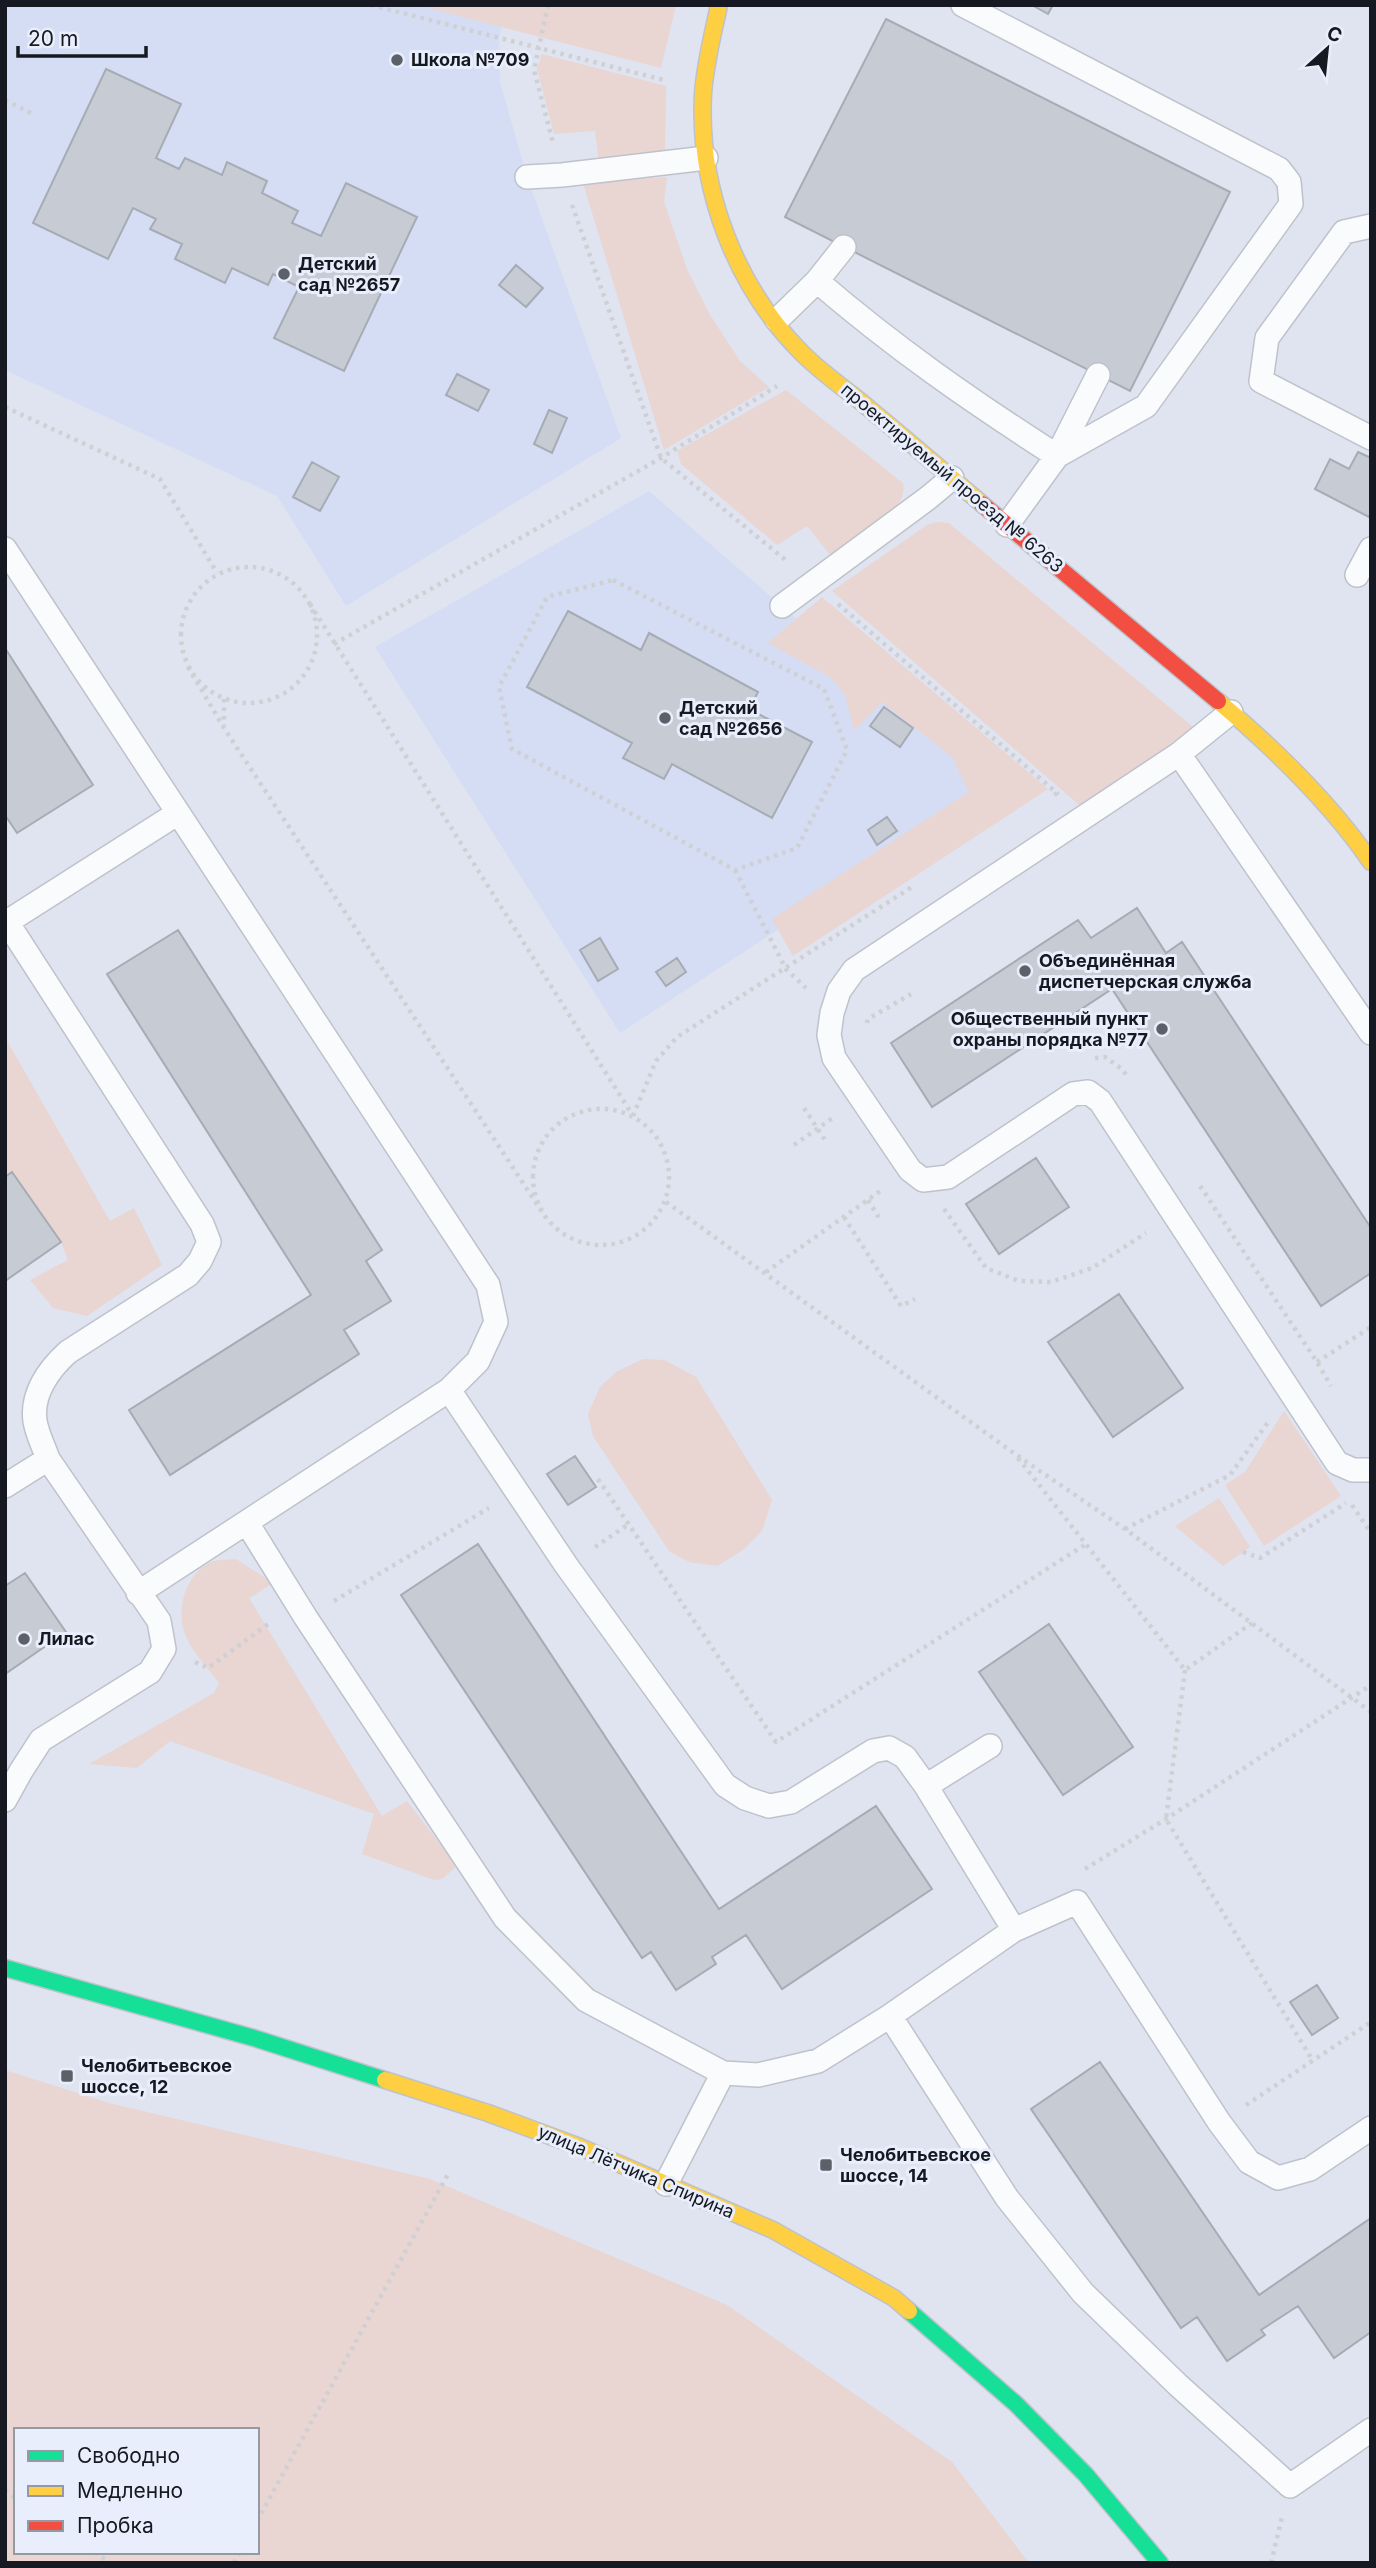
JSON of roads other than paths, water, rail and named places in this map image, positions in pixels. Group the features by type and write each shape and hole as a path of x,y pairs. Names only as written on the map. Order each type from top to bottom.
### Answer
{"street":[{"name":"проектируемый проезд № 6263","path":"719,5 705,79 703,104 706,158 723,228 753,289 802,353 1231,712 1296,772 1354,836 1371,862"},
{"name":"улица Лётчика Спирина","path":"5,1968 254,2038 488,2113 580,2147 773,2230 894,2298 1016,2404 1086,2475 1160,2563"}],"lane":[{"path":"963,5 1279,169 1289,182 1291,204 1146,406 1056,456"},
{"path":"527,177 706,158"},
{"path":"1371,226 1344,232 1267,338 1261,381 1371,439"},
{"path":"777,320 817,281 844,247"},
{"path":"817,281 874,330 957,392 1056,456"},
{"path":"1007,524 1056,456 1098,375"},
{"path":"782,606 951,478"},
{"path":"5,549 488,1286 496,1322 478,1361 449,1390 138,1593"},
{"path":"1357,575 1371,549"},
{"path":"1231,712 1179,754 854,970 839,991 829,1035 835,1058 916,1175 948,1177 1073,1094 1088,1092 1100,1101 1337,1463 1353,1470 1371,1470"},
{"path":"1179,754 1371,1033"},
{"path":"5,1800 41,1740 150,1672 164,1649 159,1621 48,1459 35,1420 36,1400 54,1365 68,1352 188,1275 200,1261 209,1242 202,1224 6,920 178,813"},
{"path":"449,1390 566,1565 725,1785 745,1798 769,1806 791,1802 873,1751 889,1748 905,1757 926,1786 1014,1930"},
{"path":"5,1486 48,1459"},
{"path":"247,1522 303,1612 505,1918 586,2000 723,2073 758,2075 818,2060 890,2016 1014,1930 1077,1902 1219,2122 1249,2162 1278,2178 1311,2169 1371,2127"},
{"path":"926,1786 990,1746"},
{"path":"890,2016 1007,2198 1083,2293 1178,2385 1290,2486 1371,2430"},
{"path":"666,2184 723,2073"}],"place":[{"name":"Школа №709","path":"397,60"},
{"name":"Детский сад №2657","path":"284,274"},
{"name":"Детский сад №2656","path":"665,718"},
{"name":"Объединённая диспетчерская служба","path":"1025,971"},
{"name":"Общественный пункт охраны порядка №77","path":"1162,1029"},
{"name":"Лилас","path":"24,1639"},
{"name":"Челобитьевское шоссе, 12","path":"67,2076"},
{"name":"Челобитьевское шоссе, 14","path":"826,2165"}]}
